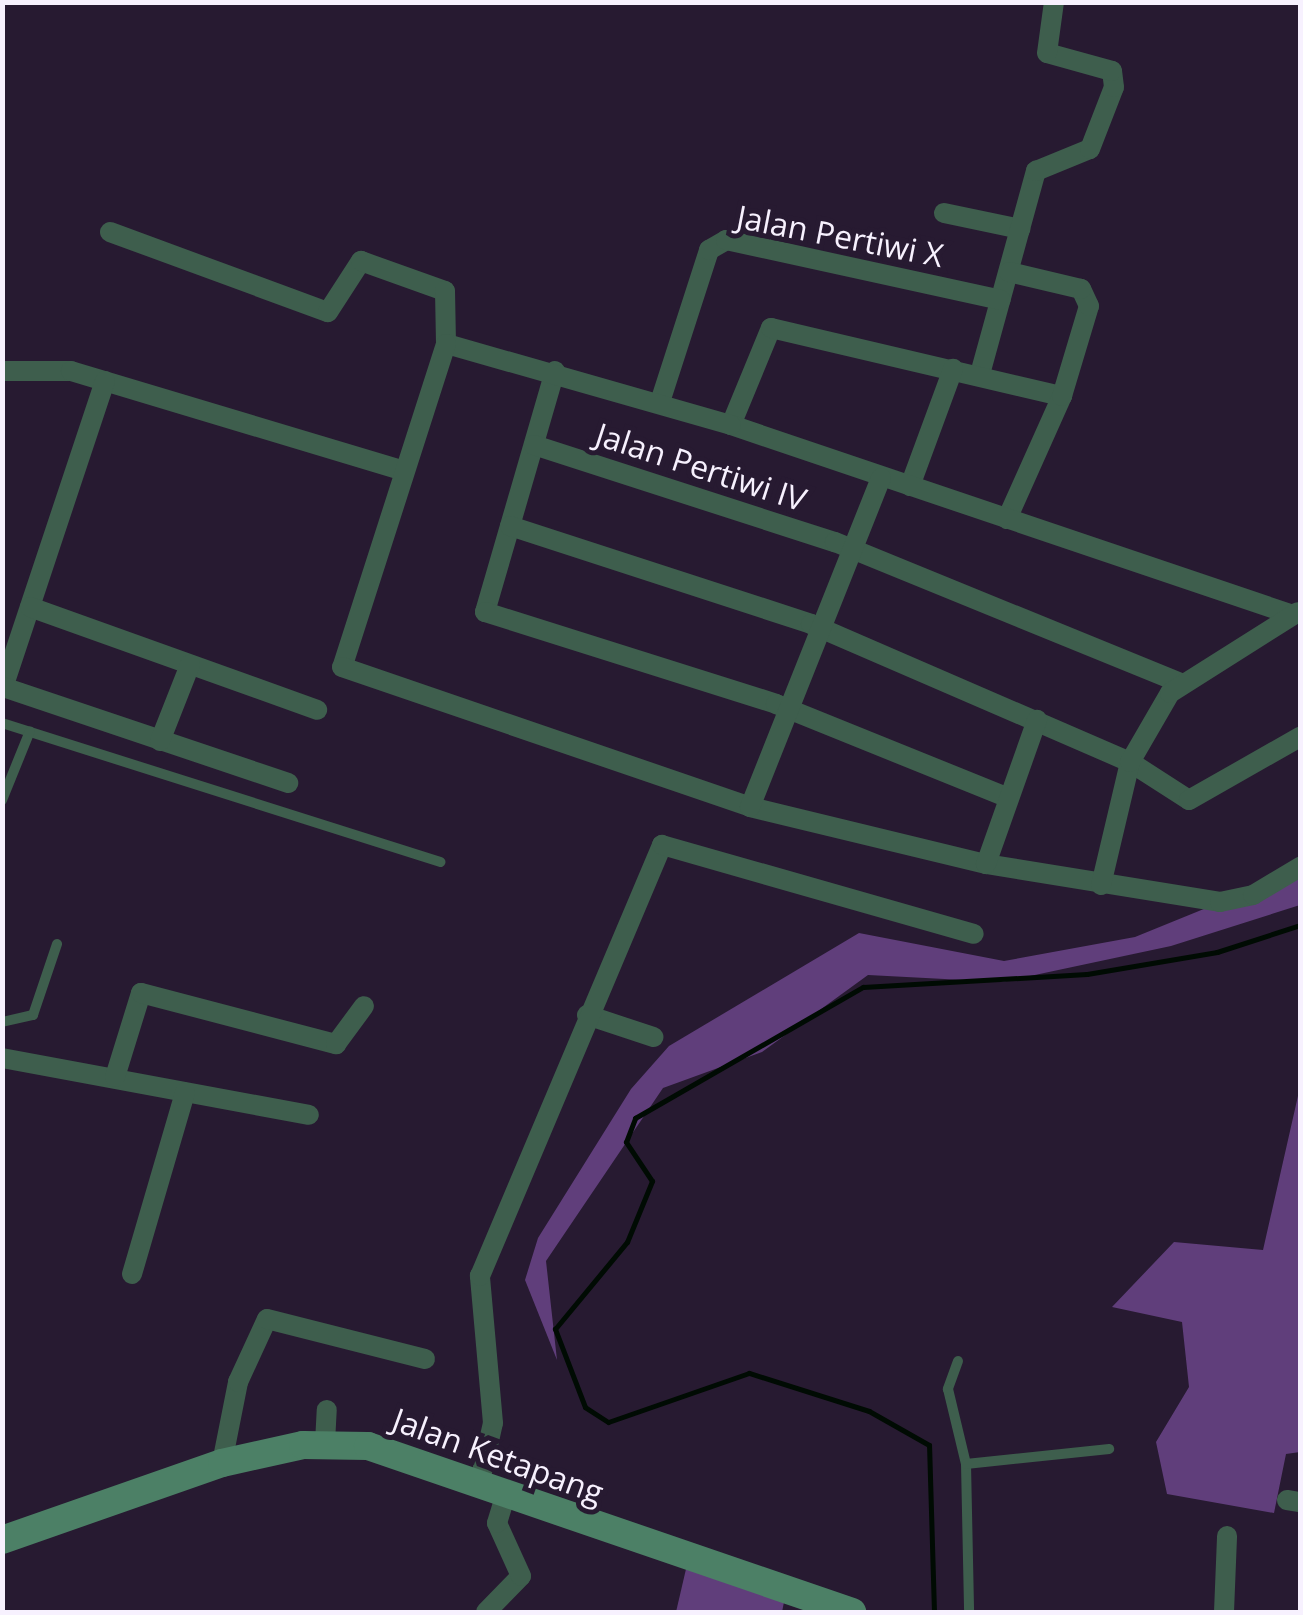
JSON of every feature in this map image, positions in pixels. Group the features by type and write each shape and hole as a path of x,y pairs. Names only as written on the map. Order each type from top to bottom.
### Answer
{"street":[{"path":"980,374 1036,170 1090,149 1114,87 1112,71 1047,53 1054,2"},
{"path":"944,214 1020,229"},
{"path":"110,232 328,312 361,261 446,292 446,344 342,656 349,676 750,807 986,864 1220,902 1253,896 1300,866"},
{"name":"Jalan Pertiwi X","path":"660,402 710,250 726,240 1001,300"},
{"path":"1007,519 1062,396 1088,298 1009,272"},
{"path":"731,425 770,328 1062,396"},
{"path":"446,344 660,402 1297,613"},
{"path":"2,371 55,369 106,381 402,470"},
{"path":"910,486 954,369"},
{"path":"555,372 485,612 787,709 1009,798"},
{"path":"106,381 3,687 288,783"},
{"name":"Jalan Pertiwi IV","path":"534,445 848,548 1183,684"},
{"path":"750,807 848,548 881,478"},
{"path":"510,526 818,627 1130,762 1198,800 1300,737"},
{"path":"30,607 316,710"},
{"path":"1101,885 1130,762 1183,684 1297,613"},
{"path":"160,740 190,665"},
{"path":"986,864 1037,720"},
{"path":"480,1482 493,1424 480,1276 662,844 974,934"},
{"path":"115,1077 141,993 336,1044 364,1006"},
{"path":"587,1015 653,1038"},
{"path":"2,1058 309,1116"},
{"path":"132,1274 184,1093"},
{"path":"222,1463 238,1382 267,1319 425,1359"},
{"path":"325,1443 327,1410"},
{"name":"Jalan Ketapang","path":"2,1540 222,1463 325,1443 404,1454 658,1552 852,1612"},
{"path":"486,1612 521,1576 497,1522 507,1491"},
{"path":"1224,1612 1226,1536"}],"lane":[{"path":"2,723 440,862"},
{"path":"2,800 30,731"},
{"path":"2,1022 33,1015 56,944"},
{"path":"958,1362 948,1389 966,1464 969,1612"},
{"path":"966,1464 1109,1449"}],"shaded area":[{"path":"1300,870 1300,905 1171,946 1002,982 868,975 762,1052 663,1088 546,1261 557,1360 525,1280 538,1238 631,1089 669,1046 859,933 1004,961 1135,937"},
{"path":"1300,1087 1300,1452 1286,1454 1274,1513 1167,1494 1156,1442 1189,1387 1182,1322 1112,1307 1174,1242 1263,1250"},
{"path":"686,1569 785,1597 782,1612 676,1612"}],"waterway":[{"path":"934,1612 929,1445 869,1411 749,1373 608,1422 585,1407 555,1329 627,1242 652,1181 626,1142 635,1118 863,987 1087,974 1217,952 1300,925"}]}
